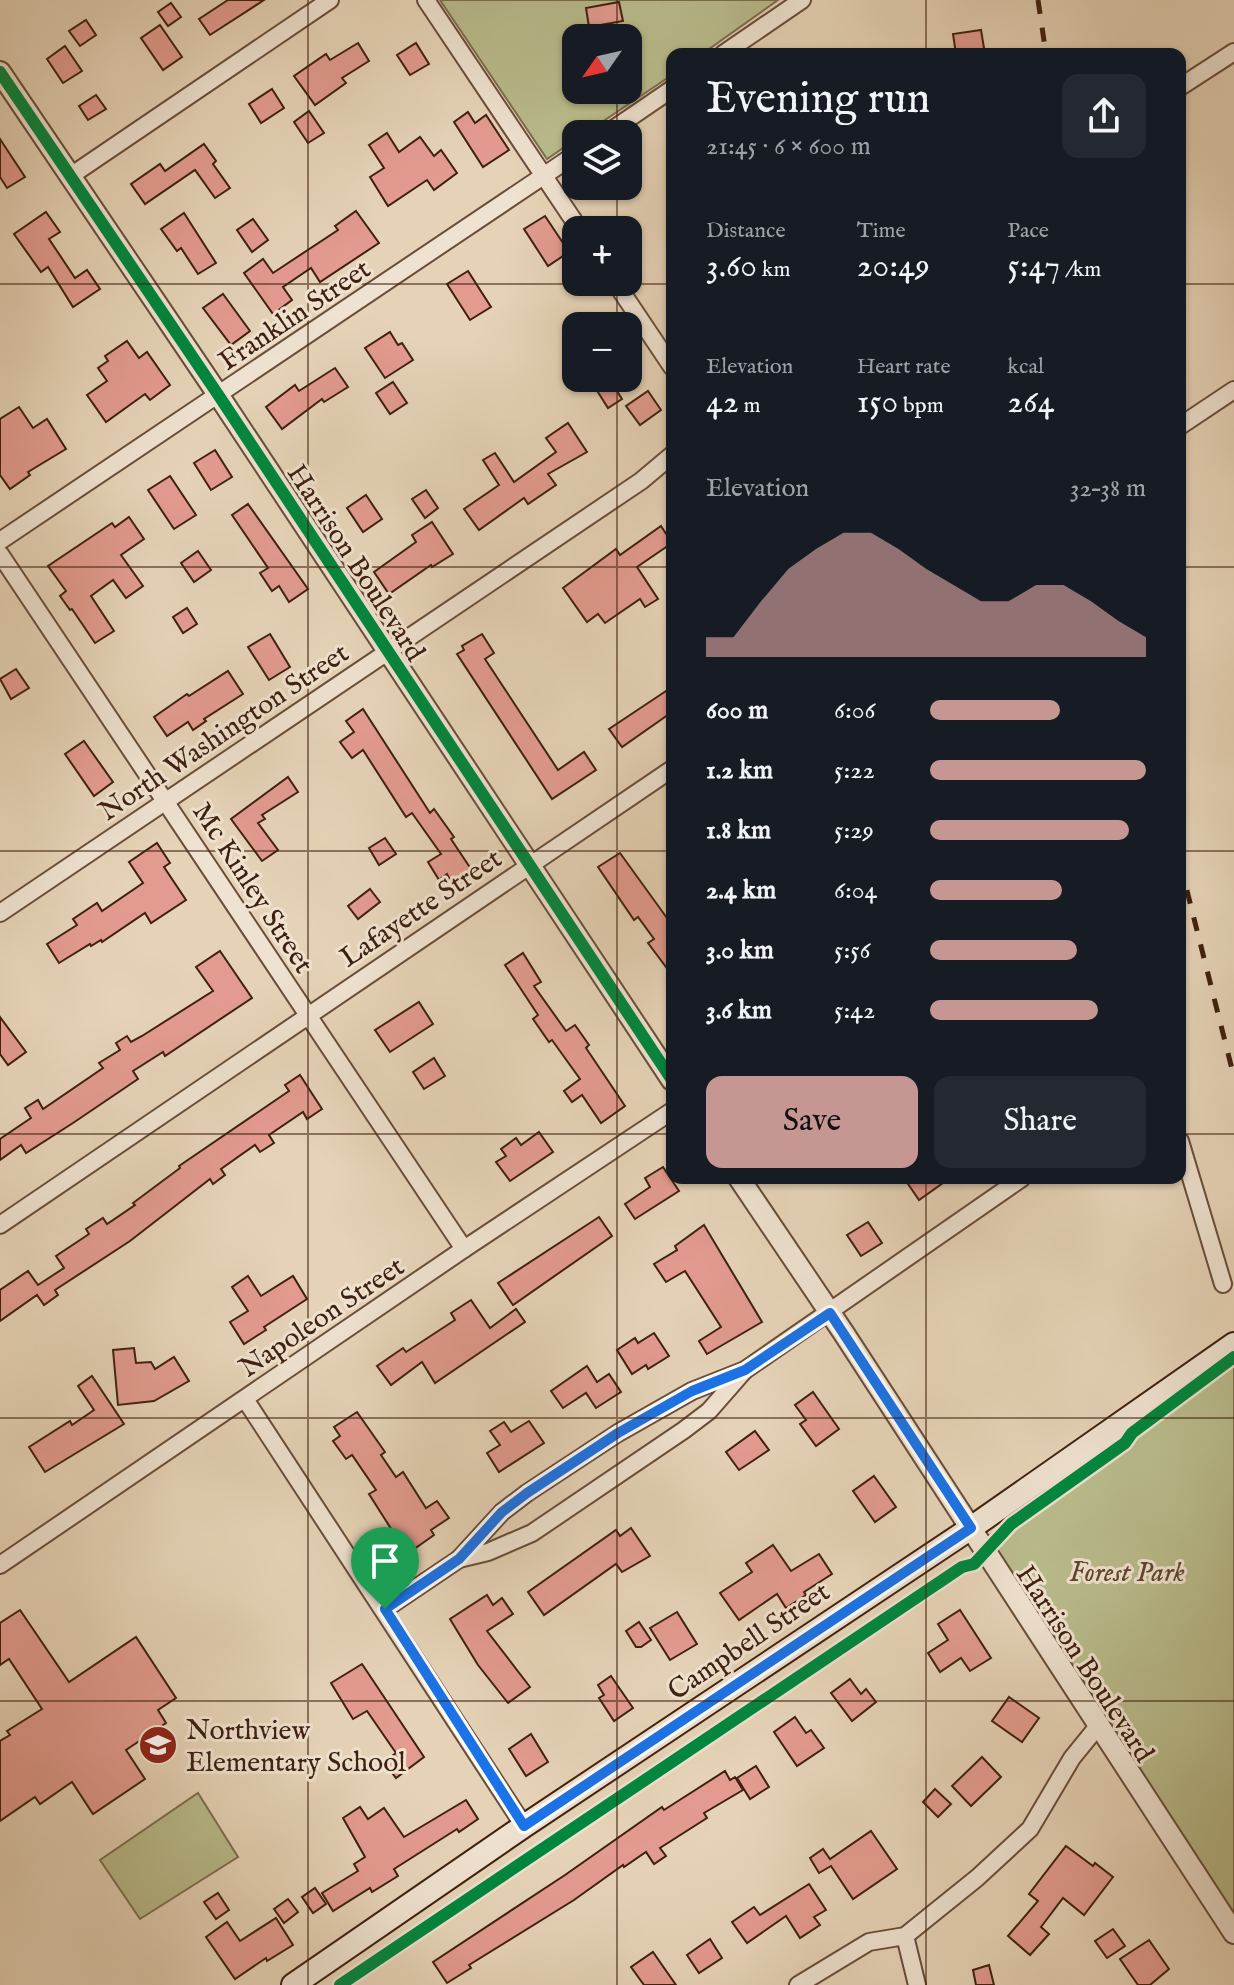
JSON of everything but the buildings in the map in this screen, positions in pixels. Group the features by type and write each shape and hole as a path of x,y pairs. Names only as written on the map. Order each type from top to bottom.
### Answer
{"main road":[{"name":"Campbell Street","path":"293,1985 524,1826 971,1528 1234,1344"}],"street":[{"path":"69,177 330,0"},
{"path":"426,0 571,216"},
{"path":"732,48 802,0"},
{"path":"1186,83 1234,52"},
{"name":"Harrison Boulevard","path":"0,72 219,396 666,1071"},
{"path":"627,120 666,93"},
{"name":"Franklin Street","path":"0,541 562,164"},
{"path":"624,296 666,358"},
{"path":"1186,422 1234,390"},
{"name":"North Washington Street","path":"0,913 641,481 666,460"},
{"name":"Mc Kinley Street","path":"0,554 464,1249"},
{"name":"Lafayette Street","path":"0,1225 666,773"},
{"name":"Napoleon Street","path":"0,1565 666,1115"},
{"path":"1186,1161 1223,1284"},
{"name":"Harrison Boulevard","path":"743,1184 1234,1933"},
{"path":"385,1609 459,1559 502,1512 618,1433 692,1391 745,1370 1013,1184"},
{"path":"459,1559 488,1552 532,1533 709,1411 745,1370"},
{"path":"245,1399 524,1826"},
{"path":"798,1985 869,1942 905,1936 977,1878 1030,1829 1072,1758 1098,1726"},
{"path":"905,1936 917,1985"}],"green space":[{"path":"440,0 778,0 710,48 666,48 666,79 642,95 642,24 562,24 562,104 629,104 605,120 562,120 562,149 547,159"},
{"name":"Forest Park","path":"1234,1364 1234,1933 988,1555 990,1535"},
{"path":"198,1793 238,1857 140,1919 100,1860"}],"railway":[{"path":"1038,0 1045,48"},
{"path":"1186,887 1234,1077"}],"cycle path":[{"path":"0,72 219,396 666,1071"},
{"path":"340,1985 962,1567 974,1564 1011,1524 1125,1443 1132,1433 1234,1357"}],"place":[{"name":"Northview Elementary School","path":"158,1745"}],"route":[{"path":"830,1313 971,1528 524,1826 385,1609 459,1559 502,1512 527,1493 658,1409 718,1379 745,1370 830,1313"}]}
